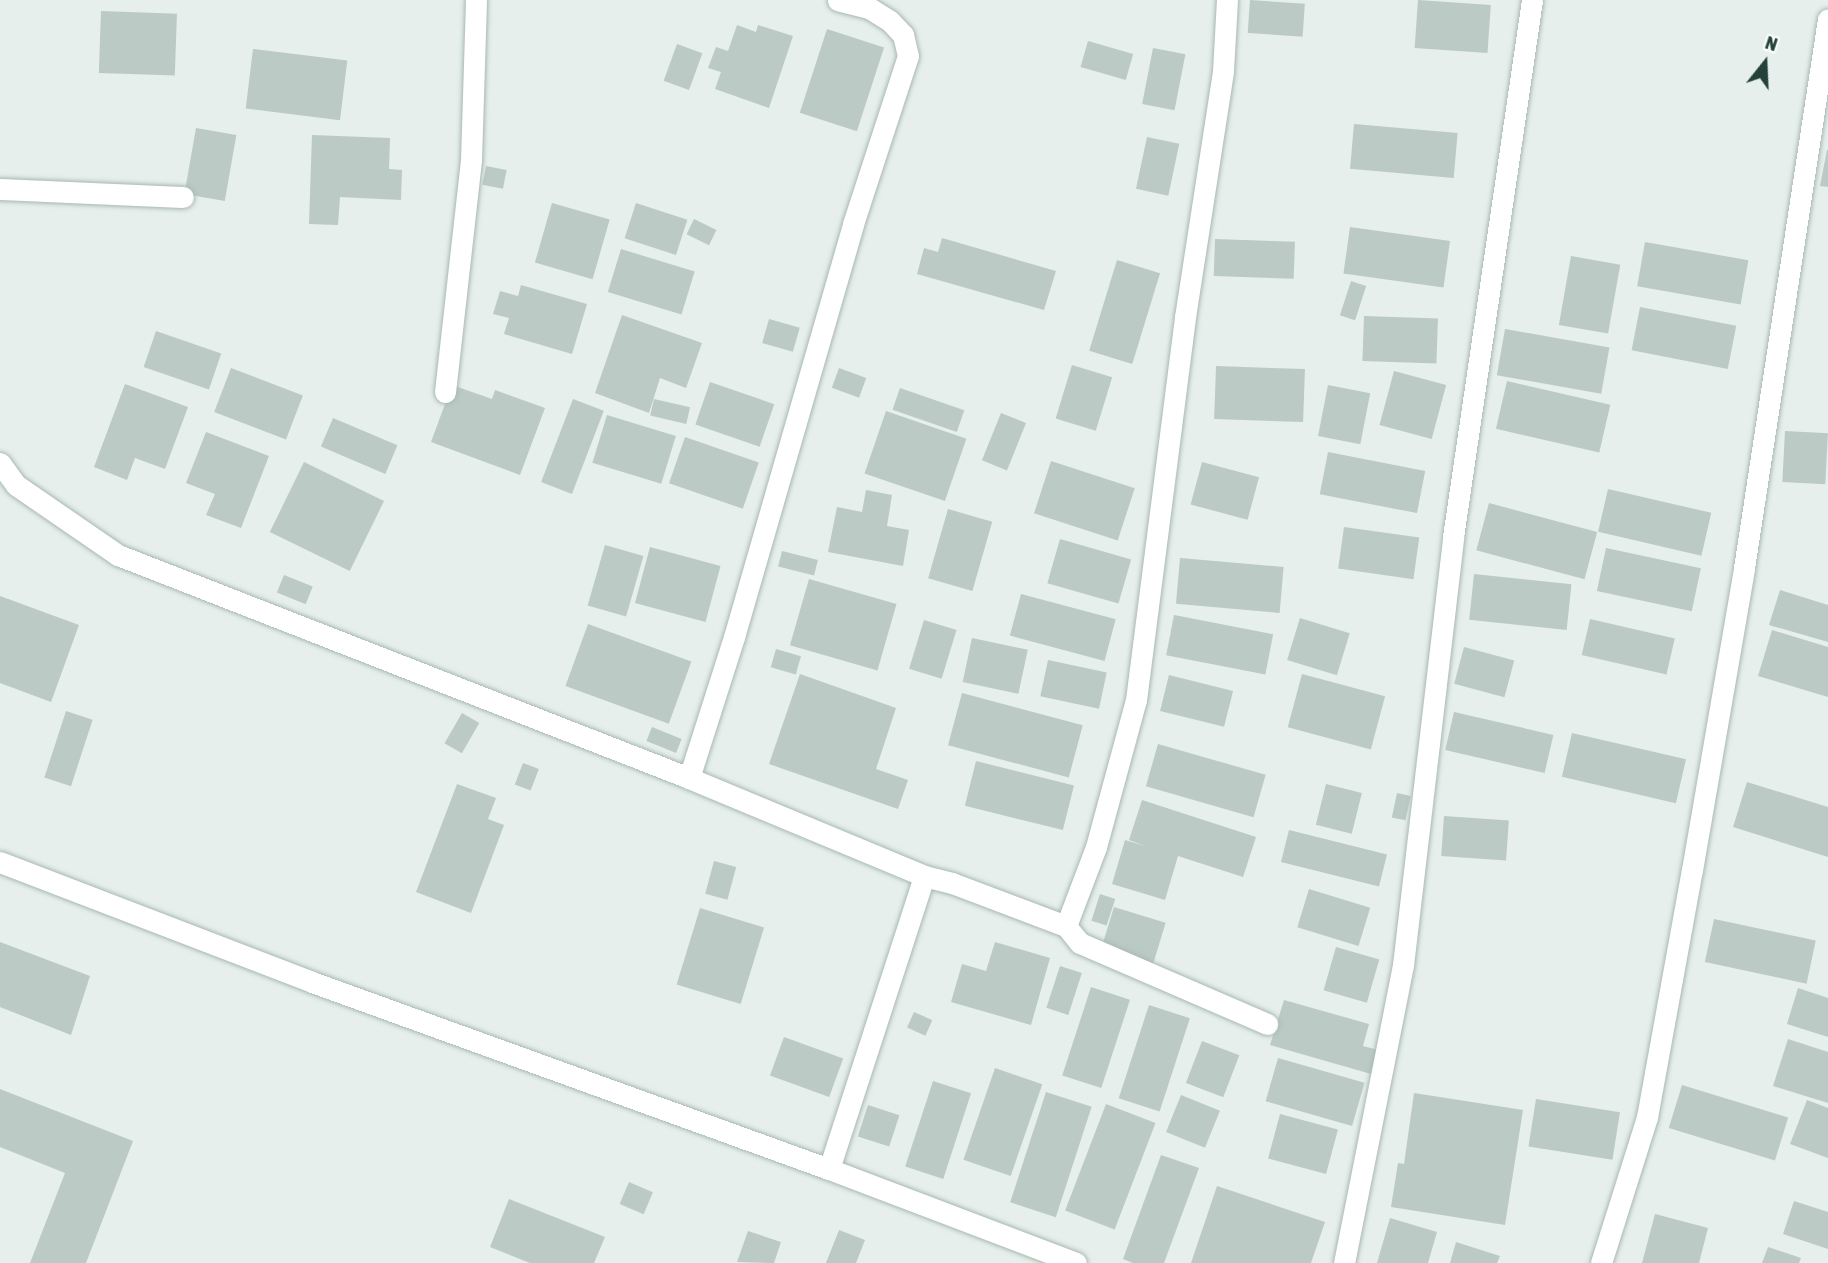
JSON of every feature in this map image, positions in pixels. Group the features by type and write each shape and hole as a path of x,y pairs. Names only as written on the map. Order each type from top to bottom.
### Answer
{"street":[{"path":"445,392 471,160 476,0"},
{"path":"689,778 853,225 908,56 903,35 890,21 869,8 838,0"},
{"path":"1066,926 1096,847 1136,701 1185,317 1223,71 1227,0"},
{"path":"1344,1263 1403,965 1453,537 1532,0"},
{"path":"1601,1263 1647,1117 1744,568 1828,19"},
{"path":"0,188 183,197"},
{"path":"0,463 16,485 118,555 689,778 924,876 952,883 1066,926 1080,943 1267,1024"},
{"path":"0,862 312,982 829,1169 1076,1263"},
{"path":"829,1169 924,876"}],"building":[{"path":"1250,0 1305,4 1303,37 1248,33"},
{"path":"1418,0 1491,5 1487,53 1415,48"},
{"path":"101,11 177,14 175,76 99,73"},
{"path":"737,25 756,32 758,25 793,36 769,108 715,89 721,72 708,68 716,47 728,51"},
{"path":"827,29 884,48 857,131 800,113"},
{"path":"1088,41 1133,54 1126,80 1081,67"},
{"path":"677,44 702,53 689,90 664,81"},
{"path":"1153,48 1185,54 1175,110 1142,104"},
{"path":"253,49 347,61 340,120 246,109"},
{"path":"1354,124 1458,133 1454,178 1350,169"},
{"path":"196,128 236,135 225,201 184,194"},
{"path":"312,135 390,138 389,169 402,170 401,200 340,197 338,225 309,224"},
{"path":"1147,137 1179,144 1168,196 1136,189"},
{"path":"1828,150 1828,187 1820,186"},
{"path":"486,166 507,170 503,189 482,185"},
{"path":"552,203 610,220 593,279 535,263"},
{"path":"636,203 687,220 676,255 625,238"},
{"path":"694,219 716,230 709,245 687,234"},
{"path":"1350,227 1450,241 1443,288 1343,274"},
{"path":"942,238 1056,271 1044,310 917,274 924,248 938,252"},
{"path":"1215,239 1295,242 1294,279 1214,276"},
{"path":"1645,242 1748,260 1741,305 1637,286"},
{"path":"621,249 695,272 681,315 608,292"},
{"path":"1571,256 1620,265 1608,334 1559,325"},
{"path":"1117,260 1160,273 1132,364 1089,351"},
{"path":"1351,281 1366,286 1355,320 1340,315"},
{"path":"521,285 587,304 572,354 504,334 509,318 493,314 500,291 518,296"},
{"path":"1640,307 1736,326 1728,369 1632,350"},
{"path":"622,315 702,343 686,388 660,378 649,413 595,393"},
{"path":"1364,316 1438,319 1436,364 1362,361"},
{"path":"769,319 800,328 793,352 762,343"},
{"path":"1505,329 1609,347 1601,394 1497,375"},
{"path":"156,331 221,353 209,389 144,367"},
{"path":"1072,365 1112,377 1096,431 1056,419"},
{"path":"1216,366 1305,369 1303,422 1214,419"},
{"path":"231,368 303,396 286,439 214,412"},
{"path":"839,368 866,378 859,398 832,388"},
{"path":"1394,371 1446,385 1432,439 1380,425"},
{"path":"1507,381 1610,405 1599,453 1496,429"},
{"path":"710,382 774,404 760,447 695,425"},
{"path":"125,384 188,407 165,469 135,458 127,480 94,467"},
{"path":"452,385 492,399 495,390 545,408 520,475 431,442"},
{"path":"1328,385 1370,393 1360,444 1318,436"},
{"path":"900,388 964,410 957,432 893,410"},
{"path":"573,399 604,411 572,494 541,482"},
{"path":"654,399 690,407 686,424 650,416"},
{"path":"886,411 966,439 945,501 865,473"},
{"path":"1001,413 1026,423 1007,470 982,460"},
{"path":"607,415 676,436 661,484 592,463"},
{"path":"333,418 397,445 385,474 321,447"},
{"path":"1785,431 1828,433 1825,484 1782,482"},
{"path":"206,432 269,456 241,528 206,515 215,494 186,483"},
{"path":"685,437 759,462 743,509 669,483"},
{"path":"1328,452 1425,471 1417,513 1320,494"},
{"path":"1051,461 1135,488 1118,541 1034,513"},
{"path":"304,462 384,501 350,571 270,532"},
{"path":"1202,462 1259,477 1248,520 1191,505"},
{"path":"1608,489 1711,513 1701,556 1598,532"},
{"path":"866,490 892,495 887,526 909,530 903,566 828,552 837,507 862,512"},
{"path":"1489,503 1597,532 1585,579 1476,550"},
{"path":"948,509 992,522 972,591 928,578"},
{"path":"1344,527 1419,538 1413,579 1338,569"},
{"path":"1060,539 1131,559 1118,604 1047,583"},
{"path":"605,545 643,556 626,617 588,606"},
{"path":"650,547 721,566 706,622 635,603"},
{"path":"1606,548 1701,568 1692,611 1597,591"},
{"path":"782,551 818,560 814,575 778,567"},
{"path":"1180,558 1284,567 1280,613 1176,604"},
{"path":"1474,574 1571,584 1567,630 1469,620"},
{"path":"284,575 313,587 306,604 277,593"},
{"path":"809,579 896,604 877,670 790,645"},
{"path":"1780,590 1828,605 1828,642 1769,625"},
{"path":"1021,594 1116,619 1105,661 1010,636"},
{"path":"0,596 79,625 51,702 0,683"},
{"path":"1174,615 1273,634 1265,675 1166,655"},
{"path":"1300,618 1350,633 1337,675 1287,660"},
{"path":"1590,619 1675,639 1666,675 1582,655"},
{"path":"924,620 957,630 942,679 909,669"},
{"path":"588,624 691,662 669,724 565,686"},
{"path":"1772,630 1828,647 1828,697 1758,676"},
{"path":"972,638 1028,650 1018,694 963,682"},
{"path":"1464,647 1514,660 1504,697 1454,684"},
{"path":"776,649 801,656 796,674 771,667"},
{"path":"1048,660 1107,672 1099,709 1040,696"},
{"path":"800,674 896,708 876,769 908,780 898,809 769,764"},
{"path":"1302,674 1385,696 1371,749 1288,727"},
{"path":"1169,675 1233,691 1224,727 1160,711"},
{"path":"962,693 1083,725 1069,778 948,745"},
{"path":"66,711 93,720 71,786 44,778"},
{"path":"1454,712 1553,735 1545,773 1445,750"},
{"path":"462,713 479,723 462,753 444,743"},
{"path":"652,727 682,739 676,753 646,741"},
{"path":"1572,733 1686,759 1676,803 1562,777"},
{"path":"1158,744 1266,775 1254,817 1146,786"},
{"path":"976,761 1074,785 1063,830 965,806"},
{"path":"523,763 539,769 531,791 515,784"},
{"path":"1747,782 1828,807 1828,857 1733,827"},
{"path":"457,784 496,798 488,819 504,825 471,913 416,892"},
{"path":"1326,784 1362,793 1352,834 1316,825"},
{"path":"1397,793 1411,796 1405,820 1392,817"},
{"path":"1142,800 1256,837 1243,877 1178,856 1165,900 1112,884 1125,840 1145,846 1129,840"},
{"path":"1444,816 1509,821 1506,860 1441,856"},
{"path":"1289,830 1387,854 1379,886 1281,862"},
{"path":"714,861 736,867 727,900 705,894"},
{"path":"1309,889 1370,908 1359,946 1297,927"},
{"path":"1100,894 1115,899 1107,926 1091,921"},
{"path":"1114,907 1166,923 1153,964 1101,948"},
{"path":"700,908 764,928 741,1004 677,985"},
{"path":"1714,919 1816,941 1807,984 1705,962"},
{"path":"0,942 90,976 71,1035 0,1007"},
{"path":"995,942 1050,958 1031,1025 951,1002 962,964 986,971"},
{"path":"1336,947 1379,959 1367,1003 1324,990"},
{"path":"1060,966 1082,973 1068,1015 1046,1008"},
{"path":"1091,987 1130,1000 1101,1088 1062,1075"},
{"path":"1798,988 1828,998 1828,1037 1787,1024"},
{"path":"1284,1000 1369,1024 1363,1046 1378,1050 1371,1074 1270,1045"},
{"path":"1149,1005 1190,1018 1160,1111 1119,1098"},
{"path":"914,1012 932,1020 925,1036 907,1028"},
{"path":"784,1037 843,1059 829,1097 770,1076"},
{"path":"1788,1039 1828,1052 1828,1103 1773,1086"},
{"path":"1202,1041 1239,1055 1223,1097 1186,1083"},
{"path":"1278,1058 1365,1083 1352,1126 1266,1101"},
{"path":"995,1068 1042,1084 1011,1176 963,1160"},
{"path":"933,1081 971,1093 943,1179 905,1167"},
{"path":"1682,1085 1788,1117 1775,1160 1669,1128"},
{"path":"0,1089 133,1141 86,1263 30,1263 65,1173 0,1147"},
{"path":"1046,1092 1092,1107 1056,1217 1010,1202"},
{"path":"1414,1093 1523,1110 1505,1225 1391,1207 1398,1163 1404,1164"},
{"path":"1181,1095 1220,1111 1205,1148 1166,1132"},
{"path":"1536,1099 1620,1112 1612,1160 1528,1146"},
{"path":"1807,1100 1828,1108 1828,1158 1790,1144"},
{"path":"1106,1104 1155,1123 1115,1229 1065,1210"},
{"path":"868,1105 899,1115 889,1147 858,1136"},
{"path":"1280,1114 1338,1130 1326,1174 1268,1158"},
{"path":"1161,1155 1199,1168 1164,1263 1133,1263 1123,1259"},
{"path":"629,1182 653,1192 644,1214 620,1204"},
{"path":"1217,1186 1325,1222 1311,1263 1191,1263"},
{"path":"509,1199 605,1237 594,1263 530,1263 490,1247"},
{"path":"1794,1201 1828,1212 1828,1249 1783,1234"},
{"path":"1655,1214 1708,1228 1699,1263 1642,1263"},
{"path":"1390,1218 1437,1232 1428,1263 1377,1263"},
{"path":"839,1230 865,1240 856,1263 826,1263"},
{"path":"748,1231 781,1242 774,1263 737,1262"},
{"path":"1456,1242 1500,1256 1497,1263 1450,1263"},
{"path":"1768,1247 1801,1258 1799,1263 1762,1263"}]}
